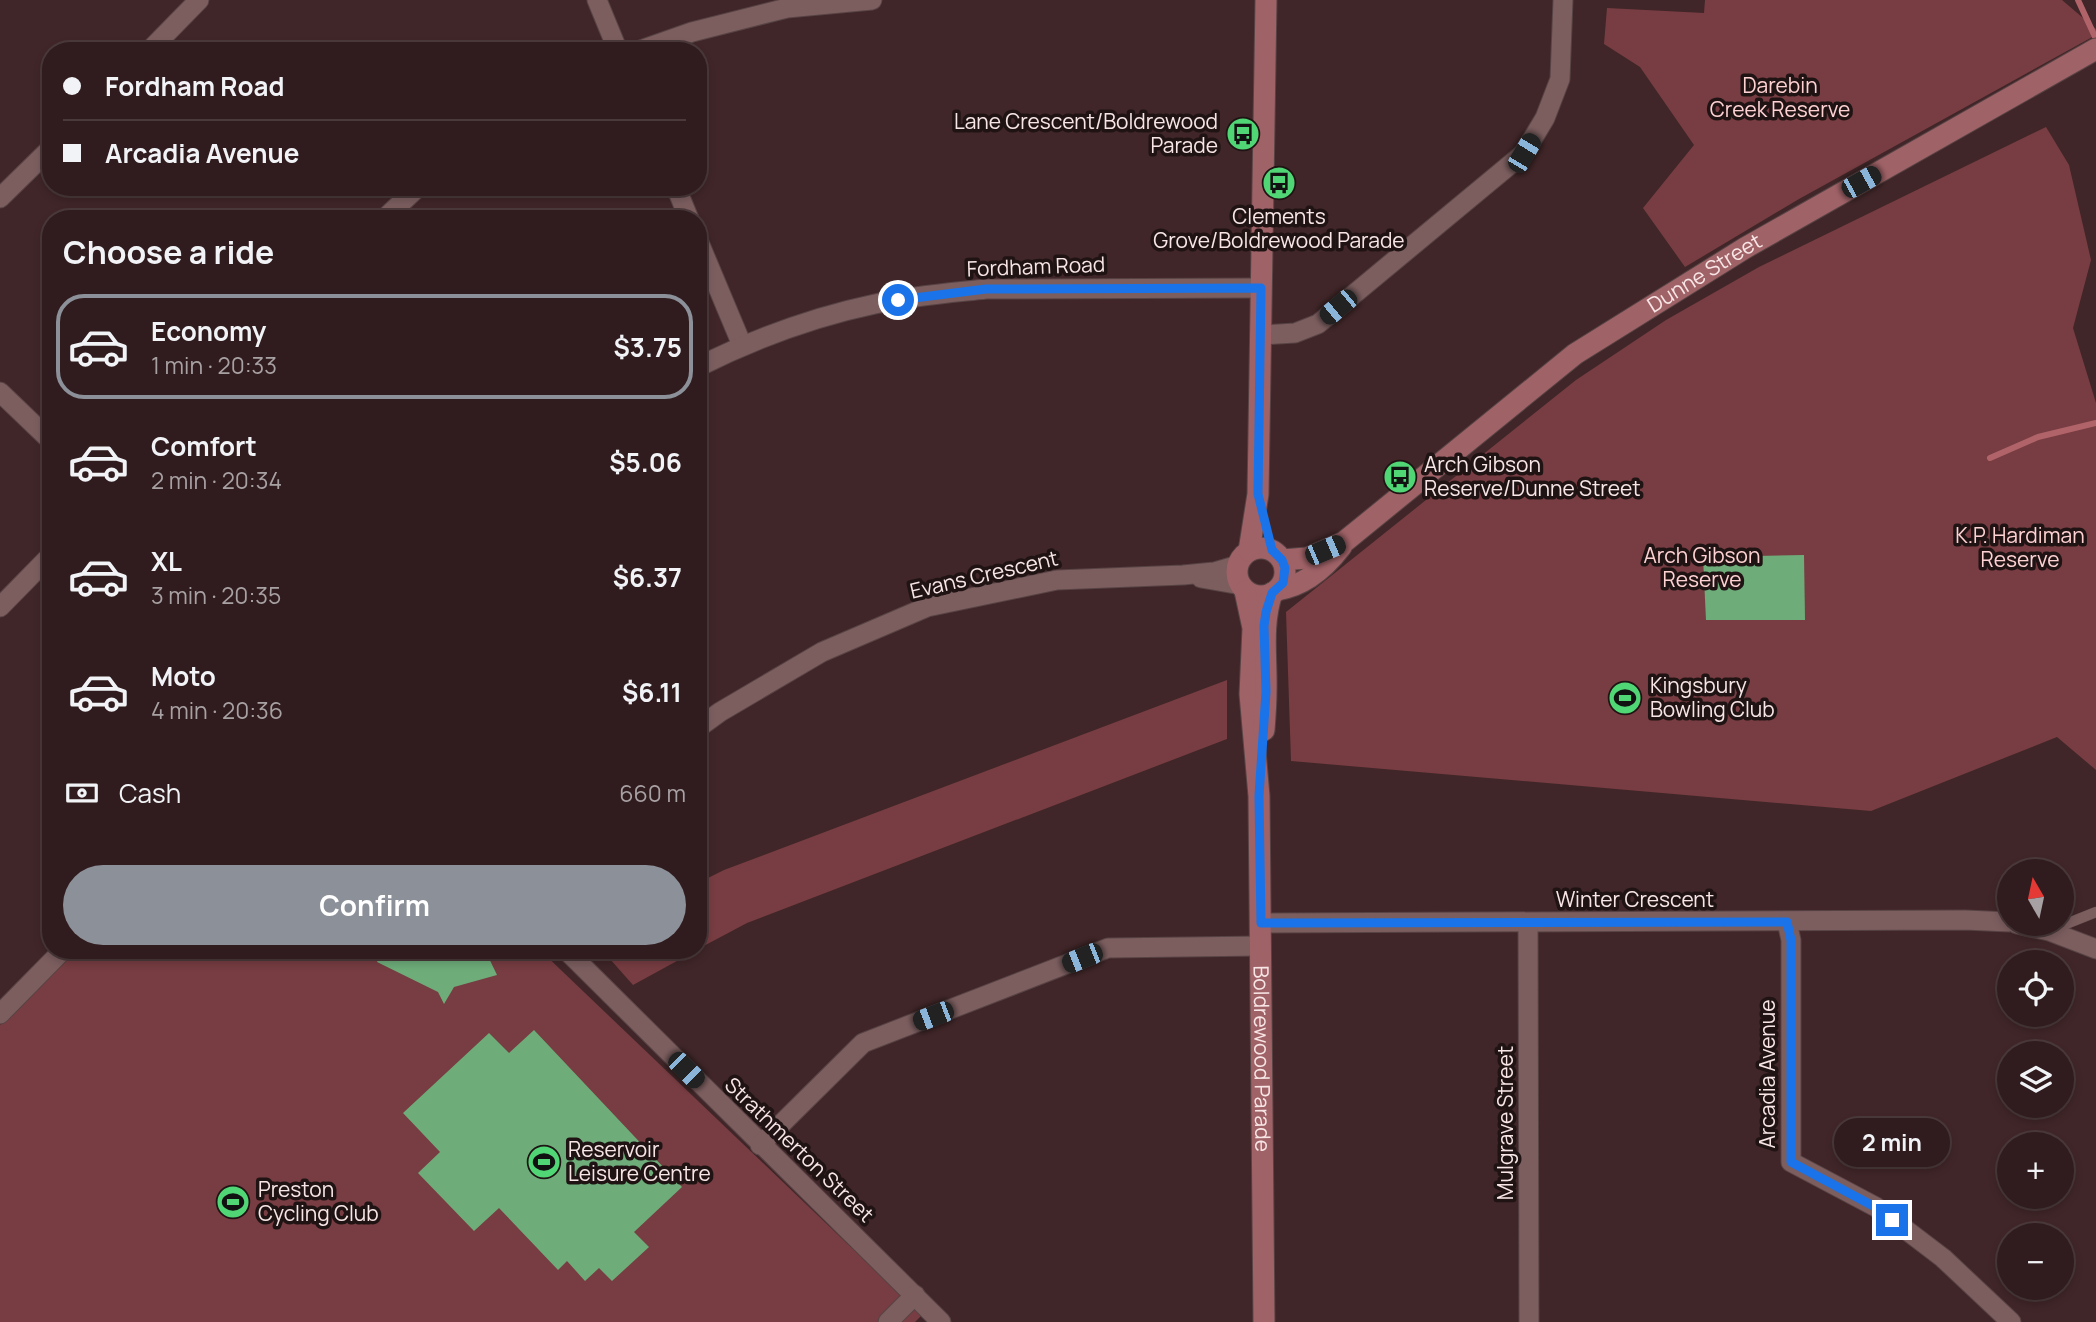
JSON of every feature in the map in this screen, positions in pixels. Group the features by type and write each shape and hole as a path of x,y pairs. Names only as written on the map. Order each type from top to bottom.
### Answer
{"main road":[{"name":"Boldrewood Parade","path":"1264,1322 1259,796 1250,694 1253,628 1243,573 1258,494 1266,0"},
{"name":"Dunne Street","path":"1275,592 1299,584 1328,563 1344,542 1575,354 1745,248 2096,49"},
{"name":"Boldrewood Parade","path":"1258,494 1277,555"},
{"name":"Dunne Street","path":"1277,555 1307,558 1344,542"},
{"path":"1256,548 1277,555 1285,576 1275,592 1259,596 1243,573 1256,548"},
{"name":"Boldrewood Parade","path":"1259,796 1266,692 1264,626 1266,612 1275,592"}],"street":[{"path":"158,42 199,0"},
{"path":"597,0 614,42"},
{"path":"664,42 786,8 872,0"},
{"path":"1260,335 1296,333 1318,324 1524,153 1545,118 1560,79 1563,0"},
{"path":"0,198 42,157"},
{"path":"394,210 408,196"},
{"path":"707,261 743,345"},
{"name":"Fordham Road","path":"707,363 743,345 794,327 875,304 986,289 1261,288"},
{"path":"0,392 42,432"},
{"path":"0,607 42,564"},
{"name":"Evans Crescent","path":"707,722 822,652 927,607 1057,580 1106,576 1243,573"},
{"name":"Arcadia Avenue","path":"1787,922 1791,940 1791,1162 1875,1207 1943,1258 2011,1322"},
{"name":"Winter Crescent","path":"1261,923 1997,922"},
{"name":"Mulgrave Street","path":"1528,923 1529,1322"},
{"path":"2062,936 2096,949"},
{"path":"760,1145 863,1043 1108,948 1261,946"},
{"path":"0,1014 54,959"},
{"name":"Strathmerton Street","path":"575,959 941,1322"},
{"path":"888,1322 915,1295"}],"lane":[{"path":"2074,921 2096,912"}],"green space":[{"name":"Darebin Creek Reserve","path":"1705,0 2062,0 2096,29 2096,35 1799,199 1685,267 1643,208 1694,145 1640,67 1604,44 1607,8 1704,13"},
{"name":"Arch Gibson Reserve","path":"2046,127 2069,165 2091,260 2073,328 2096,403 2096,770 2057,737 1871,811 1291,761 1286,612 1576,380 1666,320 1759,267"},
{"path":"1227,680 1227,739 747,923 707,944 707,878"},
{"path":"69,959 549,959 922,1315 915,1322 0,1322 0,1025"},
{"path":"610,959 681,959 633,985"}],"building":[{"path":"1804,555 1805,620 1706,620 1703,557"},
{"path":"378,959 489,959 497,975 454,987 444,1004 438,992 377,962"},
{"name":"Reservoir Leisure Centre","path":"534,1030 682,1187 634,1232 649,1247 612,1281 599,1268 585,1281 567,1261 558,1270 499,1208 474,1231 418,1173 440,1152 403,1113 489,1033 509,1053"}],"waterway":[{"path":"2078,0 2096,39"},
{"path":"1990,458 2038,437 2096,423"}],"place":[{"name":"Lane Crescent/Boldrewood Parade","path":"1243,134"},
{"name":"Clements Grove/Boldrewood Parade","path":"1279,183"},
{"name":"Arch Gibson Reserve/Dunne Street","path":"1400,477"},
{"name":"Kingsbury Bowling Club","path":"1625,698"},
{"name":"Reservoir Leisure Centre","path":"544,1162"},
{"name":"Preston Cycling Club","path":"233,1202"}],"route":[{"path":"898,300 986,289 1261,288 1258,494 1272,550 1278,554 1285,568 1283,583 1272,593 1264,626 1266,692 1259,796 1261,923 1787,922 1791,940 1791,1162 1875,1207 1892,1220"}],"park label":[{"name":"K.P. Hardiman Reserve","path":"2020,548"}]}
